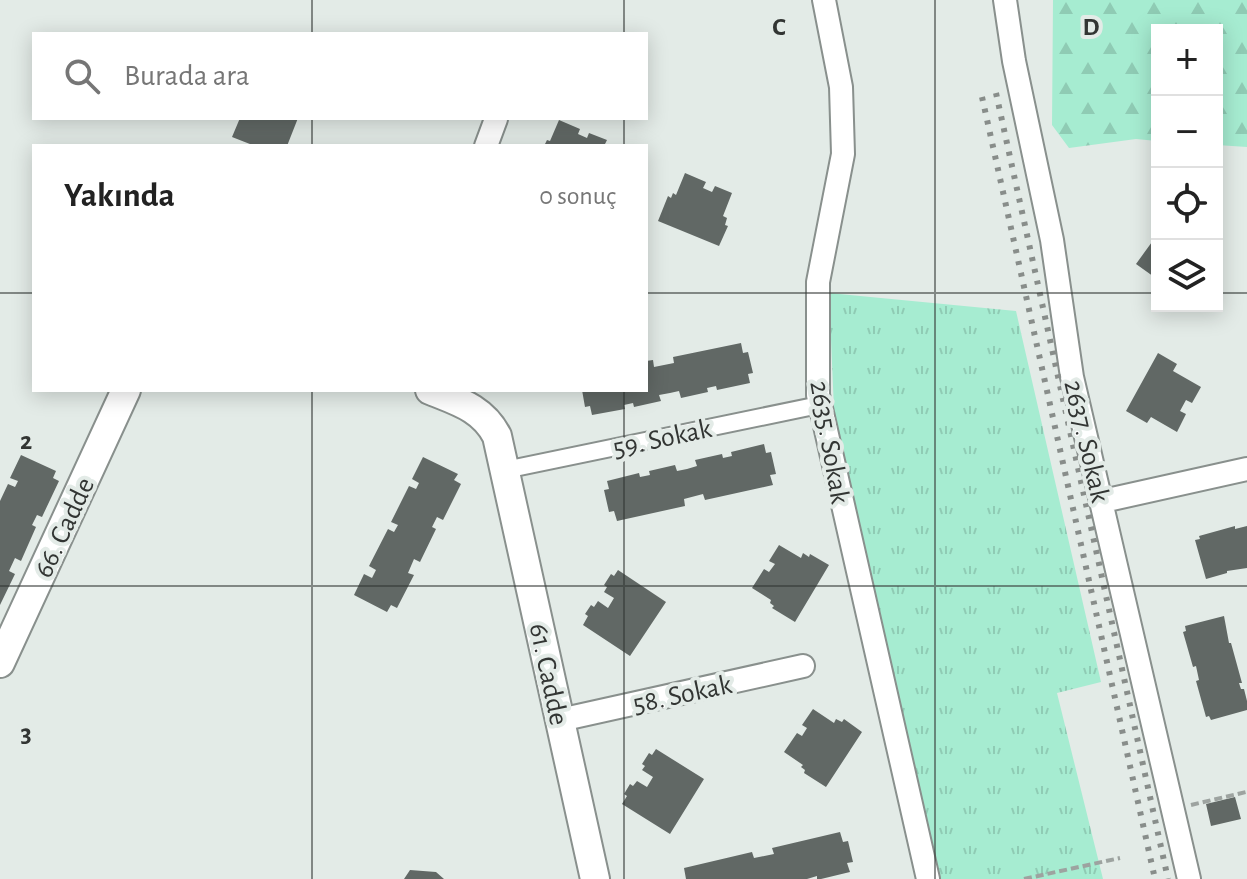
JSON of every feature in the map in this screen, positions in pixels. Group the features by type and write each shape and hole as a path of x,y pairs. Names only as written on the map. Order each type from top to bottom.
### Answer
{"street":[{"name":"2635. Sokak","path":"824,0 841,87 843,154 818,282 819,405 928,879"},
{"name":"2637. Sokak","path":"1005,0 1014,61 1052,240 1072,377 1189,879"},
{"path":"487,144 496,120"},
{"name":"66. Cadde","path":"0,663 125,392"},
{"path":"435,392 469,406 483,416 497,436 505,470"},
{"name":"59. Sokak","path":"505,470 819,405"},
{"path":"1103,501 1247,469"},
{"name":"61. Cadde","path":"505,470 595,879"},
{"name":"58. Sokak","path":"560,720 803,666"}],"path":[{"path":"1173,810 1247,794"},
{"path":"1024,879 1120,858"}],"green space":[{"path":"1053,0 1247,0 1247,147 1223,145 1223,24 1151,24 1151,140 1136,139 1069,148 1052,125"},
{"path":"829,293 1016,311 1101,682 1057,693 1103,879 939,879 835,433"}],"building":[{"path":"239,120 297,120 288,144 250,144 232,137"},
{"path":"559,120 580,129 578,134 587,138 589,133 607,140 605,144 545,144 547,140 550,141"},
{"path":"685,173 706,182 703,188 712,192 715,186 732,193 723,216 727,218 725,225 728,226 719,246 658,221 668,196 676,195"},
{"path":"1151,243 1151,275 1136,264"},
{"path":"741,343 743,353 748,352 753,373 748,374 750,383 717,390 716,386 707,388 708,392 681,398 679,391 659,395 661,401 634,407 633,403 624,405 625,409 592,415 590,406 585,407 582,392 648,392 648,361 653,360 654,367 674,363 673,357"},
{"path":"1158,353 1177,364 1173,371 1201,387 1192,403 1186,400 1180,411 1186,414 1177,432 1151,417 1147,423 1126,411"},
{"path":"764,444 766,453 771,452 776,474 770,475 773,485 705,500 703,494 684,499 685,506 617,521 614,511 609,512 604,490 609,489 607,481 639,473 640,477 650,475 649,471 675,465 677,471 687,469 697,466 695,460 722,454 723,458 732,456 731,452"},
{"path":"21,455 56,471 53,478 59,481 42,517 37,515 32,525 36,527 21,561 15,558 9,571 15,574 0,605 0,501 8,484 15,487 18,481 10,478"},
{"path":"423,457 458,474 454,480 461,484 443,520 437,517 432,527 436,529 420,562 414,559 408,573 414,575 397,608 391,605 387,612 354,595 364,574 372,578 376,570 369,566 388,529 394,532 398,525 391,522 409,486 416,489 419,483 412,479"},
{"path":"1235,526 1235,529 1247,526 1247,568 1206,579 1195,540 1200,539 1199,536"},
{"path":"779,545 801,558 803,553 809,557 810,554 829,565 795,622 772,608 771,600 752,588 764,569 769,572 775,564 769,561"},
{"path":"618,570 666,602 630,656 583,625 591,605 594,607 598,601 608,608 614,598 604,592 607,587 604,585"},
{"path":"1224,616 1247,710 1211,720 1209,716 1206,717 1196,681 1199,680 1196,666 1193,667 1183,632 1186,631 1185,626"},
{"path":"813,709 834,723 836,719 842,722 844,719 862,732 826,787 804,773 803,765 784,752 797,733 802,736 807,728 802,725"},
{"path":"656,749 704,779 670,834 622,804 630,784 633,786 637,781 647,787 653,777 642,770 645,766 642,764"},
{"path":"1235,797 1241,819 1211,826 1206,804"},
{"path":"840,832 843,842 848,841 853,862 847,863 850,872 821,879 817,876 807,879 686,879 684,868 752,852 754,858 774,854 772,848"},
{"path":"410,870 436,872 444,879 404,879"}],"railway":[{"path":"996,93 1168,879"},
{"path":"982,97 1155,879"}]}
